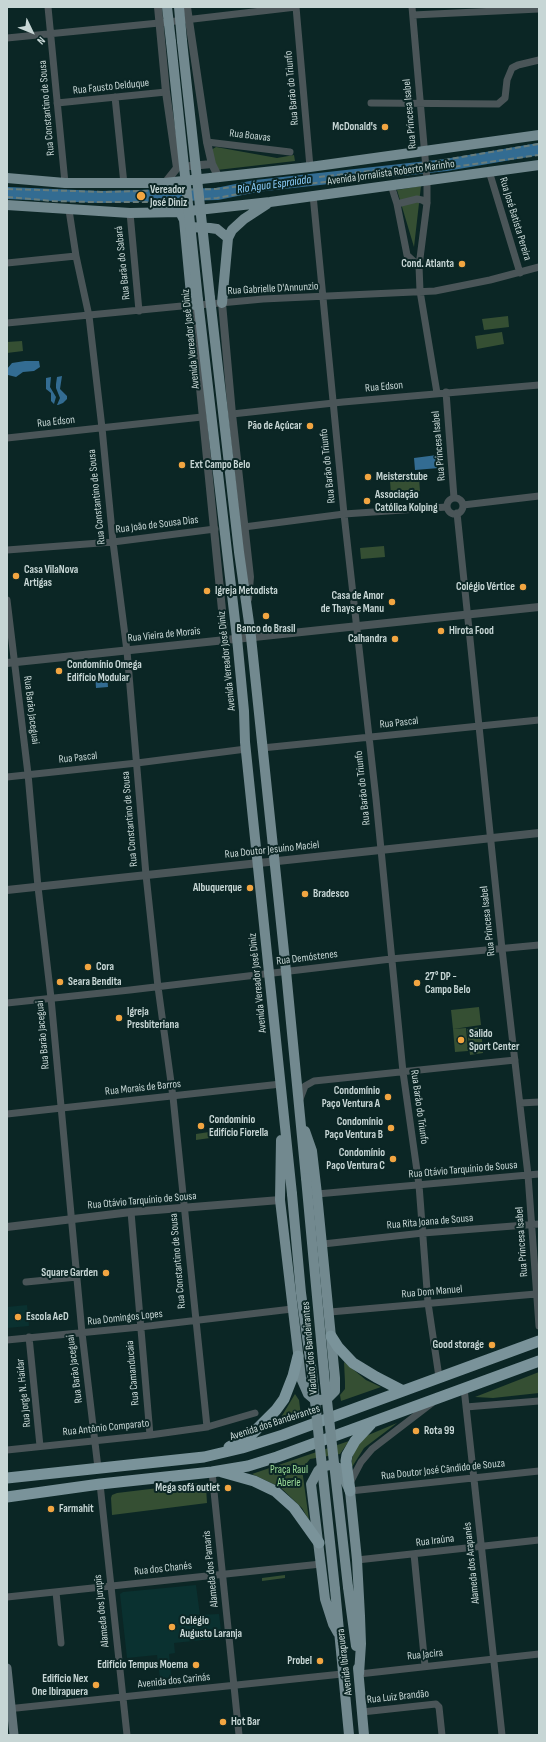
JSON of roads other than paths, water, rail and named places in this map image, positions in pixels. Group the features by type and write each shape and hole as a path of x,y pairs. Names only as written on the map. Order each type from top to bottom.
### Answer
{"highway":[{"path":"331,1336 338,1347 353,1363 403,1391"},
{"name":"Avenida dos Bandeirantes","path":"7,1478 204,1457 242,1448 283,1435 539,1341"},
{"path":"204,1457 234,1445 252,1434 266,1420 284,1399 293,1376 298,1356"},
{"path":"7,1497 100,1484 216,1472 248,1466 277,1457 539,1361"},
{"path":"350,1488 346,1461 347,1455 355,1441 373,1422"},
{"path":"216,1472 254,1481 275,1491 294,1508 319,1543"}],"main road":[{"name":"Avenida Vereador José Diniz","path":"167,7 164,23 171,42 196,303 237,638 257,862 292,1194"},
{"path":"179,7 184,20 182,41 239,552 251,637 299,1110 312,1151 323,1244 336,1388 327,1399 315,1400 308,1394 301,1378 280,1200 281,1141 284,1126"},
{"name":"Avenida Jornalista Roberto Marinho","path":"7,178 65,183 165,183 310,167 539,135"},
{"name":"Avenida Jornalista Roberto Marinho","path":"7,205 130,213 180,212 270,202 426,179 539,165"},
{"path":"222,303 228,238 232,230 244,219 270,202"},
{"path":"180,212 184,220 196,303"},
{"path":"185,231 189,227 217,229 228,238"},
{"name":"Viaduto dos Bandeirantes","path":"299,1110 325,1383 348,1587"},
{"name":"Viaduto dos Bandeirantes","path":"292,1194 301,1293 312,1373 335,1589"},
{"path":"338,1632 333,1624 325,1599 311,1484 312,1478 322,1467 334,1465 340,1470 350,1488 357,1560 361,1644 359,1674"},
{"name":"Avenida Ibirapuera","path":"348,1587 359,1674 364,1735"},
{"name":"Avenida Ibirapuera","path":"335,1589 349,1735"},
{"path":"7,1668 9,1709 14,1735"}],"street":[{"name":"Rua Constantino de Sousa","path":"48,7 65,183"},
{"name":"Avenida Vereador José Diniz","path":"158,7 164,23 166,92 177,168"},
{"path":"187,7 184,20 207,142 212,164 219,178"},
{"path":"7,38 164,23 296,7"},
{"name":"Rua Barão do Triunfo","path":"296,7 310,167"},
{"path":"412,11 539,9"},
{"name":"Rua Princesa Isabel","path":"412,11 427,203 419,266 420,292 437,393"},
{"path":"371,103 495,104 504,100 506,96 506,80 512,68 539,60"},
{"name":"Rua Fausto Delduque","path":"57,103 166,92"},
{"path":"115,97 124,184"},
{"name":"Rua Boavas","path":"207,142 290,152"},
{"path":"165,183 177,168 212,164"},
{"name":"Rua José Batista Pereira","path":"490,171 520,273"},
{"path":"391,185 397,204 407,255 419,266"},
{"name":"Rua Barão do Triunfo","path":"313,195 355,626 403,1072 419,1185 428,1303 439,1377"},
{"path":"397,204 416,199 427,203"},
{"name":"Rua Constantino de Sousa","path":"69,210 76,256 89,316 102,428 113,542 127,651 146,875 158,987 173,1097 207,1428"},
{"name":"Rua Barão do Sabará","path":"130,213 139,311"},
{"path":"7,263 76,256"},
{"name":"Rua Gabrielle D'Annunzio","path":"7,323 139,311 210,301 222,303 263,299 435,291 520,273 539,267"},
{"name":"Avenida Vereador José Diniz","path":"196,303 202,417 215,529 225,640"},
{"path":"222,303 232,414 250,577 247,608"},
{"name":"Rua Edson","path":"232,414 446,392 539,385"},
{"name":"Rua Princesa Isabel","path":"446,392 454,498"},
{"name":"Rua Edson","path":"7,438 202,417"},
{"path":"463,505 539,496"},
{"path":"447,507 448,502 454,498 461,501 463,505"},
{"path":"447,507 449,511 457,513 461,510 463,505"},
{"path":"244,527 344,514 447,507"},
{"name":"Rua Princesa Isabel","path":"457,513 502,949 528,1175 536,1224 536,1294 539,1326"},
{"name":"Rua João de Sousa Dias","path":"7,550 113,542 215,529"},
{"name":"Rua Barão Jaceguai","path":"7,600 10,663 28,774 38,887 51,998 82,1333 98,1468"},
{"name":"Rua Vieira de Morais","path":"10,663 237,638 539,608"},
{"name":"Rua Pascal","path":"262,748 539,720"},
{"name":"Rua Pascal","path":"7,776 137,763 246,749"},
{"name":"Rua Doutor Jesuíno Maciel","path":"7,890 257,862 539,833"},
{"name":"Rua Demóstenes","path":"7,1003 158,987 391,959 539,945"},
{"path":"299,1110 303,1089 309,1082 515,1060"},
{"name":"Rua Morais de Barros","path":"7,1114 281,1084"},
{"path":"520,1103 539,1102"},
{"name":"Rua Otávio Tarquínio de Sousa","path":"317,1194 539,1174"},
{"name":"Rua Otávio Tarquínio de Sousa","path":"7,1227 71,1218 131,1212 280,1200"},
{"name":"Rua Camanducaia","path":"131,1212 150,1435"},
{"name":"Rua Rita Joana de Sousa","path":"323,1244 423,1233 536,1224"},
{"path":"26,1282 77,1277"},
{"name":"Rua Dom Manuel","path":"330,1312 536,1294"},
{"name":"Rua Domingos Lopes","path":"7,1340 140,1327 292,1309"},
{"name":"Rua Jorge N. Haidar","path":"29,1337 40,1446"},
{"name":"Alameda dos Arapanés","path":"464,1388 502,1735"},
{"path":"350,1488 361,1462 372,1449 441,1397"},
{"path":"466,1407 539,1401"},
{"name":"Rua Antônio Comparato","path":"7,1450 207,1428 255,1413"},
{"name":"Rua Doutor José Cândido de Souza","path":"350,1488 539,1471"},
{"name":"Alameda dos Pamaris","path":"216,1472 222,1574 239,1735"},
{"name":"Alameda dos Jurupis","path":"100,1484 127,1735"},
{"name":"Rua Iraúna","path":"357,1560 539,1540"},
{"path":"414,1554 425,1666"},
{"name":"Rua dos Chanés","path":"7,1597 321,1564"},
{"path":"56,1592 61,1643"},
{"name":"Rua Jacira","path":"359,1674 539,1654"},
{"name":"Avenida dos Carinás","path":"9,1709 342,1674"},
{"name":"Rua Luiz Brandão","path":"362,1712 436,1704 439,1708 442,1735"}],"water":[{"path":"39,361 40,367 34,371 23,372 16,377 8,375 7,369 12,363"},
{"path":"62,376 60,389 67,396 67,399 63,403 57,405 60,398 56,388 57,377"},
{"path":"51,377 50,387 56,397 54,404 51,401 51,393 46,389 46,378"},
{"path":"437,455 439,468 415,470 414,458"},
{"path":"107,673 108,687 96,688 95,674"}],"waterway":[{"name":"Rio Água Espraiada","path":"7,193 100,197 217,194 256,186 446,165 539,149"}],"railway":[{"path":"319,177 403,167 539,144"},
{"path":"7,197 53,201 91,202 163,202 217,198 270,188 417,172 539,155"},
{"path":"7,189 105,192 216,189 260,184"}],"place":[{"name":"McDonald's","path":"385,127"},
{"name":"Vereador José Diniz","path":"141,196"},
{"name":"Cond. Atlanta","path":"462,264"},
{"name":"Pão de Açúcar","path":"310,426"},
{"name":"Ext Campo Belo","path":"182,465"},
{"name":"Meisterstube","path":"368,477"},
{"name":"Associação Católica Kolping","path":"367,501"},
{"name":"Casa VilaNova Artigas","path":"16,576"},
{"name":"Colégio Vértice","path":"523,587"},
{"name":"Igreja Metodista","path":"207,591"},
{"name":"Casa de Amor de Thays e Manu","path":"392,602"},
{"name":"Banco do Brasil","path":"266,616"},
{"name":"Hirota Food","path":"441,631"},
{"name":"Calhandra","path":"395,639"},
{"name":"Condomínio Omega Edifício Modular","path":"59,671"},
{"name":"Albuquerque","path":"250,888"},
{"name":"Bradesco","path":"305,894"},
{"name":"Cora","path":"88,967"},
{"name":"Seara Bendita","path":"60,982"},
{"name":"27° DP - Campo Belo","path":"417,983"},
{"name":"Igreja Presbiteriana","path":"119,1018"},
{"name":"Salido Sport Center","path":"461,1040"},
{"name":"Condomínio Paço Ventura A","path":"388,1097"},
{"name":"Condomínio Edifício Fiorella","path":"201,1126"},
{"name":"Condomínio Paço Ventura B","path":"391,1128"},
{"name":"Condomínio Paço Ventura C","path":"393,1159"},
{"name":"Square Garden","path":"106,1273"},
{"name":"Escola AeD","path":"18,1317"},
{"name":"Good storage","path":"492,1345"},
{"name":"Rota 99","path":"416,1431"},
{"name":"Mega sofá outlet","path":"228,1488"},
{"name":"Farmahit","path":"51,1509"},
{"name":"Colégio Augusto Laranja","path":"172,1627"},
{"name":"Probel","path":"320,1661"},
{"name":"Edifício Tempus Moema","path":"196,1665"},
{"name":"Edifício Nex One Ibirapuera","path":"96,1685"},
{"name":"Hot Bar","path":"223,1722"}],"park label":[{"name":"Praça Raul Aberle","path":"289,1476"}]}
